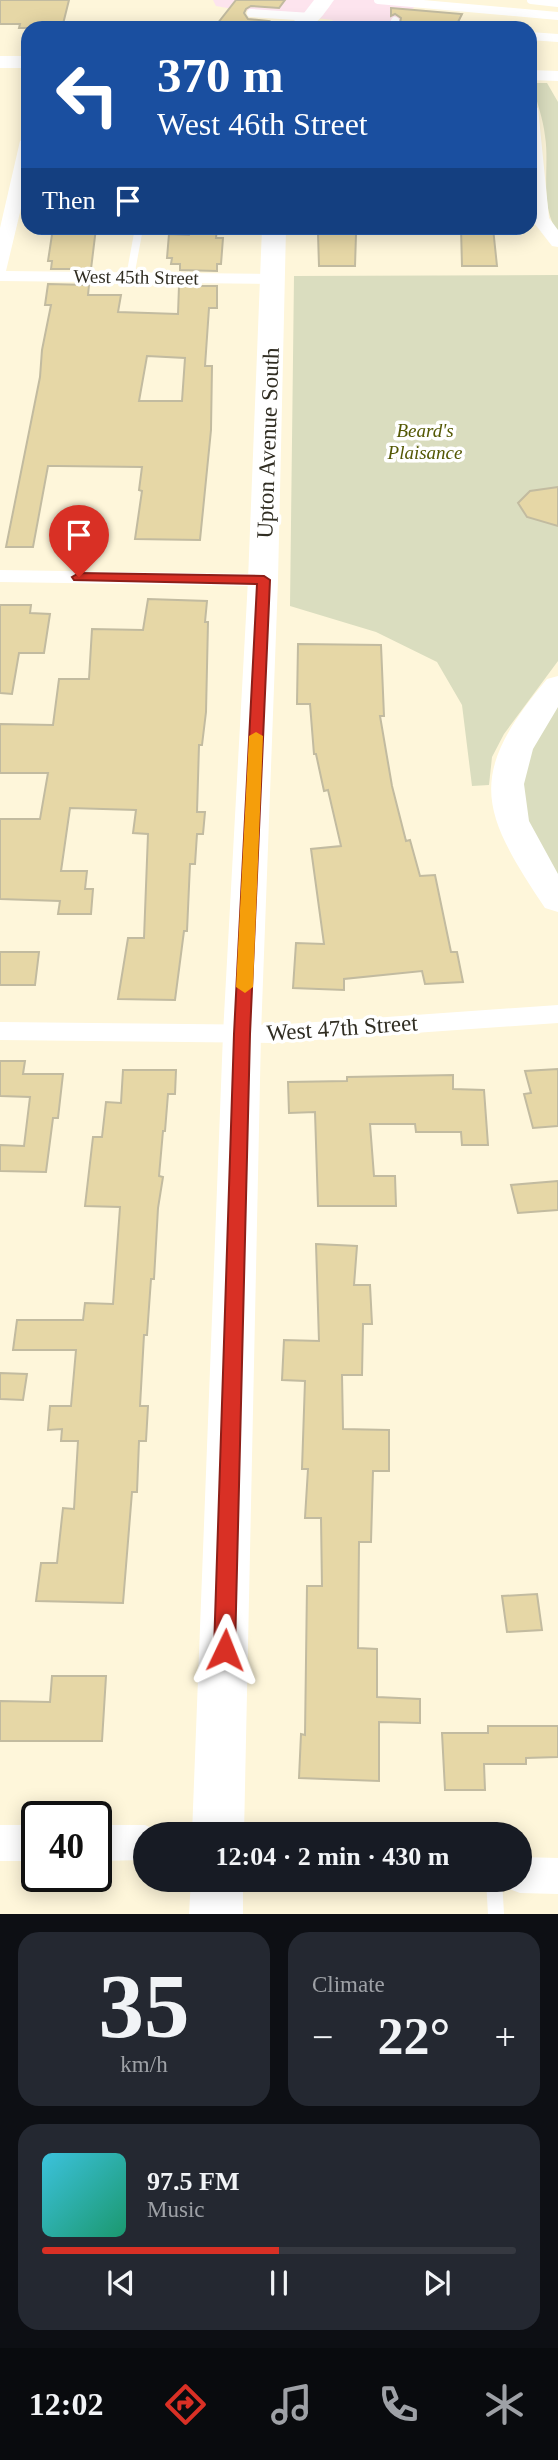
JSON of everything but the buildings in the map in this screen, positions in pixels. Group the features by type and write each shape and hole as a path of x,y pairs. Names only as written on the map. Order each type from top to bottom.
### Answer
{"street":[{"path":"307,21 324,0"},
{"path":"0,62 21,62"},
{"path":"537,75 558,76"},
{"path":"0,267 21,172"},
{"path":"537,186 540,219 558,242"},
{"name":"Upton Avenue South","path":"218,1822 242,1034 264,580 274,235"},
{"name":"West 45th Street","path":"0,276 272,279"},
{"path":"0,576 264,580"},
{"path":"558,686 521,738 511,762 506,791 513,822 558,900"},
{"name":"West 47th Street","path":"0,1031 242,1034 558,1014"},
{"path":"0,1843 21,1843"},
{"path":"112,1843 133,1843"},
{"path":"532,1875 558,1876"},
{"path":"216,1914 217,1892"}],"lane":[{"path":"379,0 558,16"},
{"path":"531,0 558,3"},
{"path":"251,13 290,21"},
{"path":"537,36 558,38"},
{"path":"131,277 138,235"},
{"path":"495,1892 496,1914"}],"shaded area":[{"path":"213,0 400,0 415,6 403,21 332,21 216,6"}],"green space":[{"path":"537,83 547,83 558,102 558,232 552,222 547,199 546,148 537,101"},
{"name":"Beard's Plaisance","path":"558,275 558,661 504,734 492,757 489,785 472,786 462,705 437,662 376,632 290,606 294,276"},
{"path":"558,686 558,881 524,820 511,762"}],"slow traffic":[{"path":"245,987 256,736"}],"route":[{"path":"79,577 264,580 242,1034 225,1650"}]}
